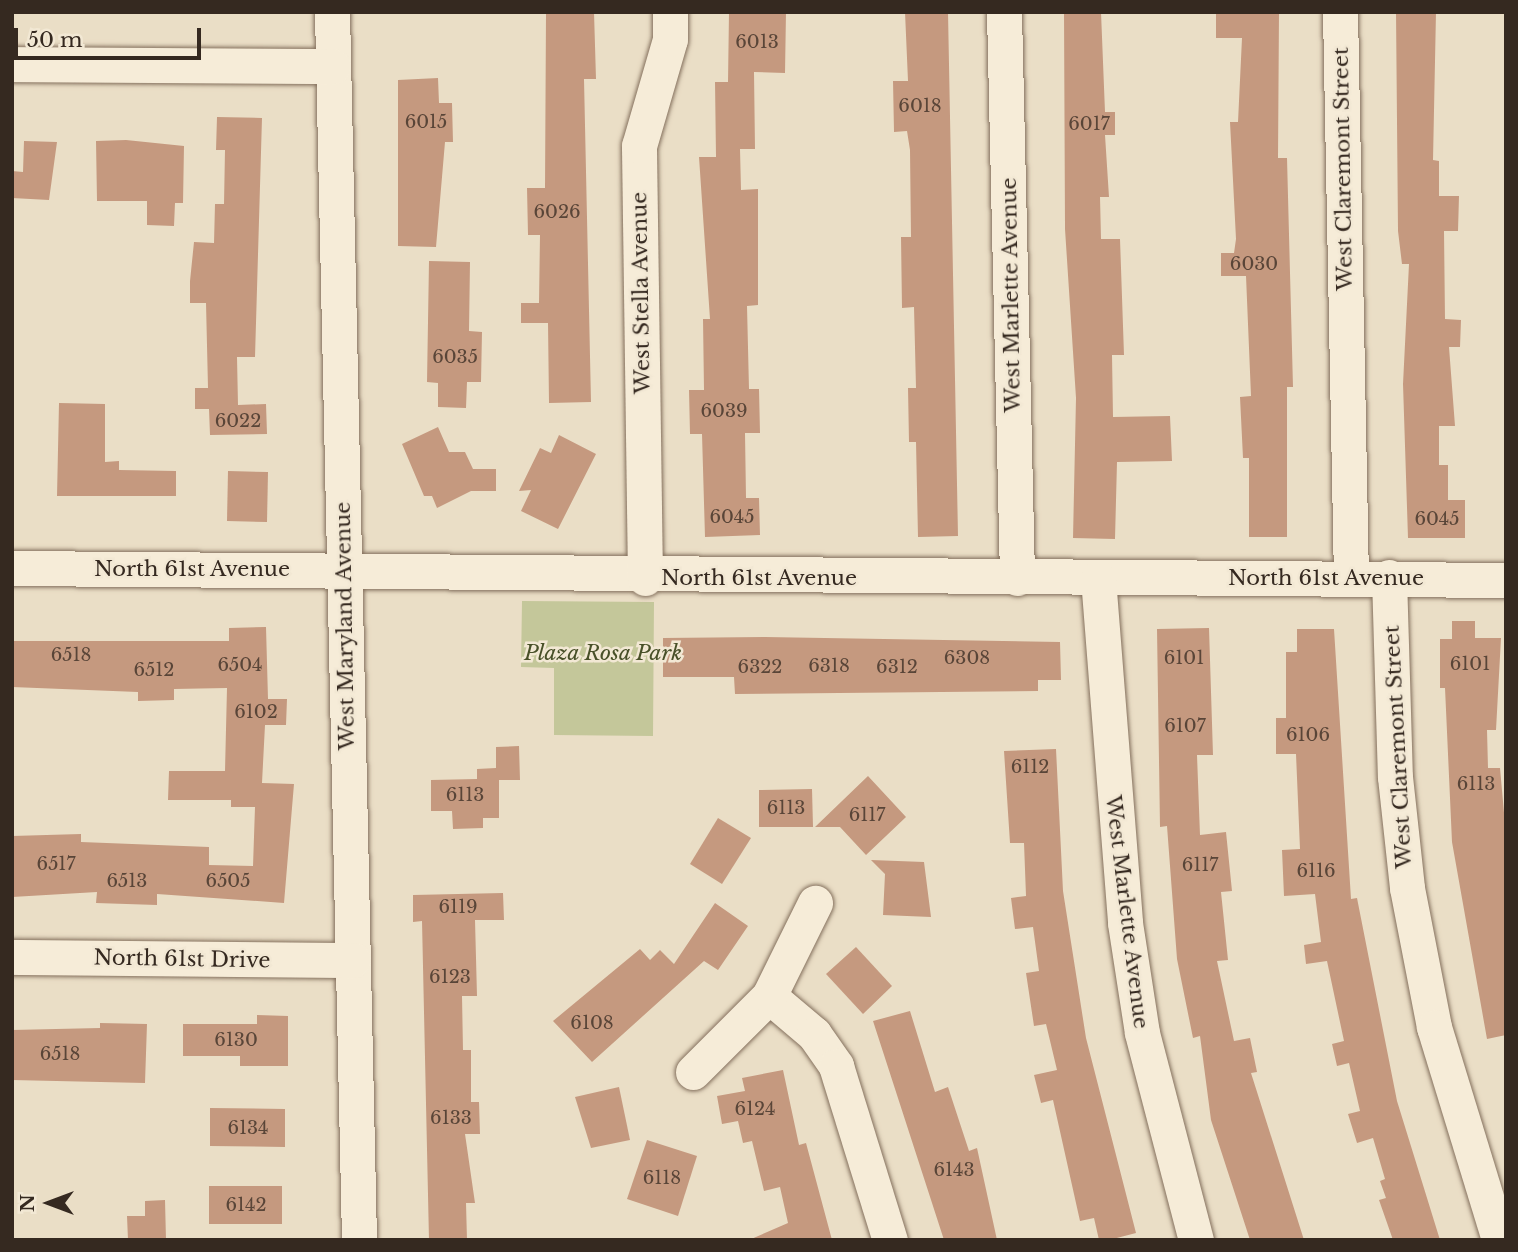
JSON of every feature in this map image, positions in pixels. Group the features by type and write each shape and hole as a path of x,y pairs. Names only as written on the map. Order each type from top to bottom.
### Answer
{"street":[{"name":"West Maryland Avenue","path":"331,12 359,1240"},
{"name":"West Stella Avenue","path":"645,578 639,146 670,39 670,12"},
{"name":"West Marlette Avenue","path":"1004,12 1017,578"},
{"name":"West Claremont Street","path":"1340,12 1351,578"},
{"path":"12,64 332,66"},
{"name":"North 61st Avenue","path":"12,568 315,570 343,576 1389,577 1506,580"},
{"name":"West Claremont Street","path":"1389,577 1395,777 1407,888 1434,1027 1499,1240"},
{"name":"West Marlette Avenue","path":"1098,578 1125,923 1148,1060 1196,1240"},
{"path":"693,1072 769,996 816,904"},
{"name":"North 61st Drive","path":"12,957 353,960"},
{"path":"769,996 814,1034 835,1066 891,1240"}],"green space":[{"name":"Plaza Rosa Park","path":"522,601 654,602 653,736 554,735 554,668 521,667"}],"building":[{"path":"594,12 596,79 584,79 591,402 549,403 548,323 521,323 521,303 539,303 540,235 528,235 527,188 545,188 546,13"},
{"path":"729,12 786,12 785,73 754,72 755,149 740,149 741,190 758,189 758,305 747,306 749,389 759,389 760,433 745,433 746,498 759,498 760,535 705,537 702,434 690,434 689,390 704,390 703,319 710,319 699,157 716,157 715,82 728,82"},
{"path":"905,12 948,12 958,536 918,537 916,442 909,442 908,388 916,388 914,307 902,308 901,237 911,237 910,150 907,131 894,132 893,81 908,81"},
{"path":"1064,12 1101,12 1105,112 1115,112 1115,135 1105,135 1109,197 1100,197 1101,239 1120,239 1124,355 1112,355 1113,417 1170,416 1172,461 1117,462 1115,539 1073,538 1076,398 1065,229"},
{"path":"1216,12 1279,12 1278,158 1287,158 1293,387 1287,387 1287,537 1249,537 1249,458 1243,458 1240,397 1251,396 1246,276 1221,276 1221,253 1234,253 1236,239 1230,122 1238,122 1242,38 1216,38"},
{"path":"1396,12 1436,12 1433,160 1439,161 1439,196 1459,196 1458,231 1444,231 1445,319 1461,320 1460,347 1449,347 1455,426 1439,426 1439,465 1448,465 1448,500 1465,500 1465,538 1408,538 1403,384 1409,264 1402,264 1398,231"},
{"path":"438,78 439,103 452,103 453,142 445,142 436,247 398,246 398,80"},
{"path":"217,117 262,118 255,357 237,357 238,405 266,404 267,434 210,435 209,409 195,409 195,388 208,388 206,303 190,303 190,281 194,242 214,243 215,204 224,204 225,150 216,150"},
{"path":"126,140 184,146 183,203 175,203 174,226 147,225 147,201 97,201 96,141"},
{"path":"24,141 57,142 49,200 12,198 12,171 23,172"},
{"path":"429,261 470,262 469,331 482,332 481,382 467,382 466,408 438,407 438,383 427,382"},
{"path":"59,403 105,404 105,462 119,461 119,470 176,471 176,496 57,496"},
{"path":"438,427 449,452 465,452 473,469 496,469 496,491 471,491 437,508 432,496 424,496 402,444"},
{"path":"559,435 596,454 558,529 521,511 531,490 519,491 540,448 551,453"},
{"path":"228,471 268,472 267,522 227,521"},
{"path":"1452,621 1475,621 1475,638 1501,638 1496,730 1487,730 1488,768 1500,768 1506,835 1506,1035 1487,1039 1452,842 1445,688 1440,688 1440,639 1452,639"},
{"path":"266,627 268,699 287,699 286,725 265,725 262,783 294,784 284,903 157,894 157,905 96,903 97,892 12,897 12,836 81,834 81,842 209,847 209,865 253,866 255,807 231,807 231,800 168,800 169,771 225,771 227,688 174,689 174,700 138,701 138,692 12,687 12,641 229,641 229,628"},
{"path":"1209,628 1213,755 1197,755 1200,835 1226,832 1232,891 1221,892 1228,960 1217,961 1234,1041 1250,1038 1257,1072 1251,1073 1304,1240 1250,1240 1211,1120 1200,1036 1193,1038 1177,959 1167,826 1160,827 1157,629"},
{"path":"1297,629 1334,629 1351,899 1357,898 1397,1101 1440,1240 1393,1240 1379,1200 1386,1198 1380,1181 1385,1179 1373,1138 1357,1143 1348,1114 1360,1111 1349,1063 1337,1066 1332,1044 1344,1041 1327,961 1306,964 1304,945 1321,942 1315,894 1284,896 1282,850 1300,849 1296,754 1276,754 1276,718 1286,718 1286,652 1297,652"},
{"path":"663,638 1060,642 1061,680 1038,680 1038,691 735,694 734,677 663,677"},
{"path":"519,746 520,780 499,780 499,818 483,818 483,828 453,829 452,811 431,811 431,780 477,779 477,769 496,768 496,747"},
{"path":"1056,749 1063,891 1086,1038 1136,1233 1109,1240 1099,1240 1094,1218 1080,1221 1053,1100 1041,1103 1034,1075 1057,1070 1046,1024 1034,1026 1026,973 1039,971 1033,927 1015,929 1011,898 1026,896 1024,843 1010,843 1004,751"},
{"path":"868,776 906,817 866,855 840,827 815,827"},
{"path":"812,789 813,827 759,827 759,790"},
{"path":"718,818 751,838 722,884 690,864"},
{"path":"871,860 924,862 931,917 883,915 885,874"},
{"path":"503,893 504,920 475,920 477,996 462,996 463,1050 471,1050 471,1102 479,1102 480,1134 465,1134 475,1203 466,1203 467,1240 429,1240 422,921 413,922 413,895"},
{"path":"715,903 748,926 718,970 704,961 592,1062 553,1021 640,949 650,960 660,950 674,964"},
{"path":"856,947 892,986 863,1014 826,974"},
{"path":"910,1011 935,1092 948,1087 969,1151 977,1148 997,1240 944,1240 873,1021"},
{"path":"257,1015 288,1016 288,1066 240,1066 240,1056 183,1056 183,1024 257,1024"},
{"path":"100,1023 147,1024 145,1083 12,1080 12,1030 100,1028"},
{"path":"783,1070 799,1145 806,1143 832,1240 749,1240 788,1223 780,1187 764,1191 752,1141 743,1143 738,1121 722,1124 717,1096 745,1091 742,1078"},
{"path":"619,1087 630,1140 591,1148 575,1097"},
{"path":"210,1108 285,1109 285,1147 210,1146"},
{"path":"647,1140 697,1156 678,1216 627,1199"},
{"path":"209,1186 282,1186 282,1224 209,1224"},
{"path":"165,1200 166,1240 128,1240 127,1216 145,1216 145,1201"}]}
